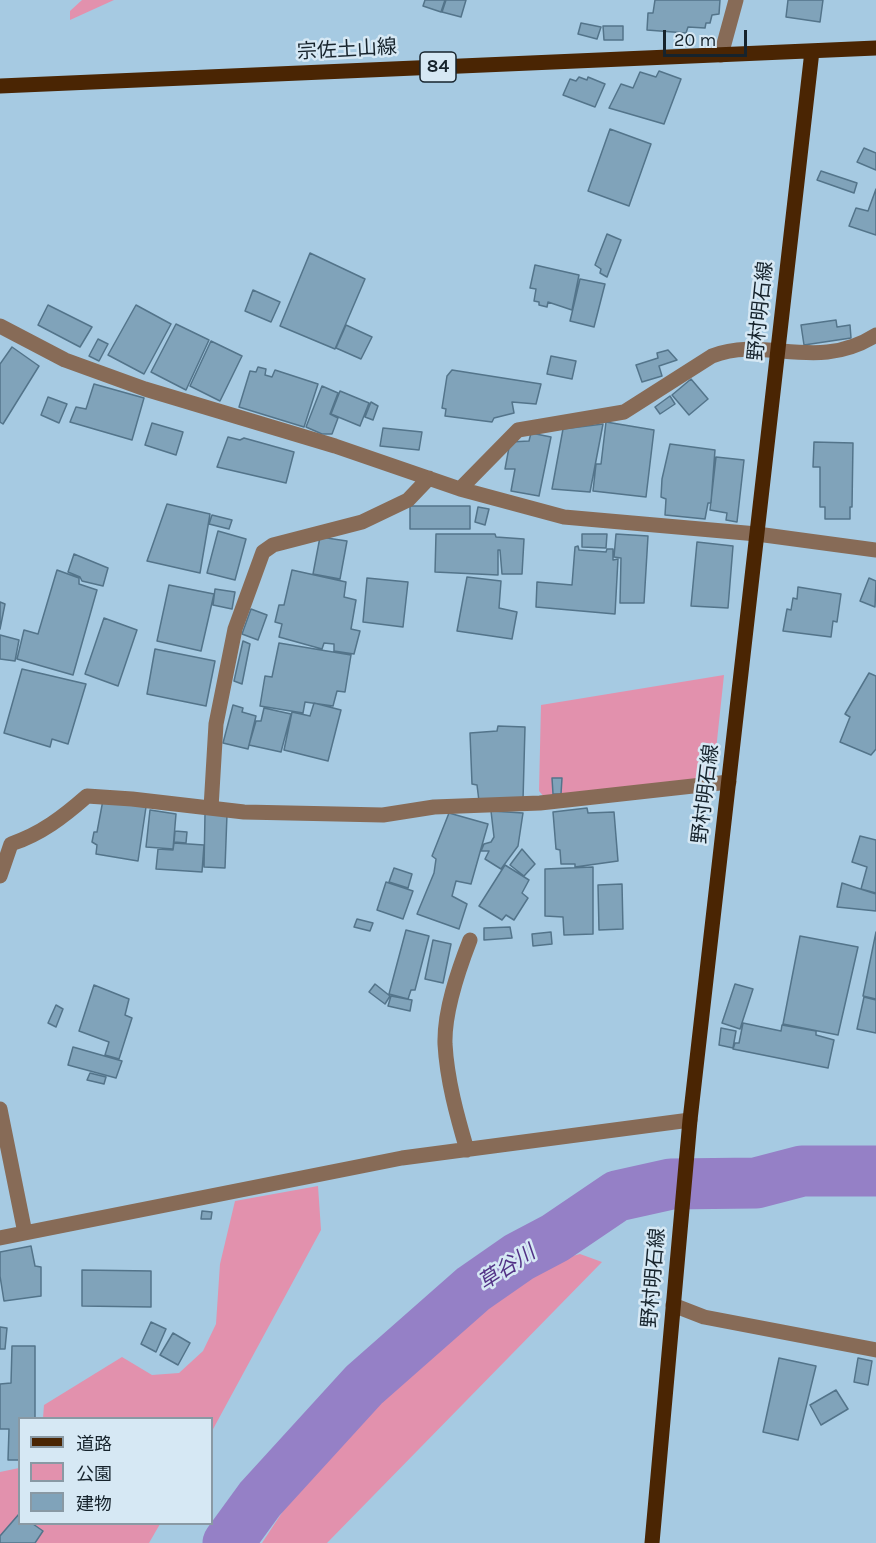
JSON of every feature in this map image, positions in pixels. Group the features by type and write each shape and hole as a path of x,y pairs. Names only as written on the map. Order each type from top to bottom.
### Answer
{"main road":[{"name":"宗佐土山線","path":"0,87 876,48"},
{"name":"野村明石線","path":"652,1543 689,1128 812,51"}],"street":[{"path":"721,55 736,0"},
{"path":"0,326 65,360 145,389 335,446 460,489 564,517 757,534 876,550"},
{"path":"460,489 518,430 624,412 712,356 728,350 805,355 841,352 876,335"},
{"path":"211,808 216,724 236,629 262,552 273,545 362,522 408,500 429,478"},
{"path":"0,876 11,844 30,838 57,822 87,796 244,812 383,815 434,807 540,803 729,782"},
{"path":"467,1150 455,1109 445,1044 447,1019 470,940"},
{"path":"0,1109 25,1233"},
{"path":"0,1238 402,1158 689,1128"},
{"path":"673,1305 704,1317 876,1350"}],"green space":[{"path":"82,0 114,0 70,20 70,11"},
{"path":"724,675 713,778 545,798 539,791 541,705"},
{"path":"318,1186 321,1230 213,1429 213,1417 43,1417 44,1405 122,1357 152,1375 179,1373 203,1351 216,1324 220,1264 235,1201"},
{"path":"580,1254 602,1262 327,1543 262,1543 306,1476 517,1271"},
{"path":"18,1468 18,1525 159,1525 149,1543 0,1543 0,1472"}],"building":[{"path":"425,0 445,0 441,12 423,6"},
{"path":"446,0 466,0 461,17 442,12"},
{"path":"655,0 720,0 719,14 712,15 710,23 706,23 705,28 688,27 686,33 647,30 648,13 653,13"},
{"path":"788,0 823,0 820,22 786,17"},
{"path":"581,23 601,27 597,39 578,34"},
{"path":"603,26 623,26 623,40 604,40"},
{"path":"659,71 681,79 664,124 609,108 621,84 633,88 640,72 656,77"},
{"path":"579,77 587,80 588,77 605,84 595,107 563,95 570,79 576,81"},
{"path":"610,129 651,144 629,206 588,191"},
{"path":"864,148 876,153 876,170 857,162"},
{"path":"821,171 857,183 854,193 817,180"},
{"path":"876,189 876,235 849,226 856,208 868,211"},
{"path":"607,234 621,240 607,277 600,273 601,269 595,265"},
{"path":"310,253 365,279 335,349 280,326"},
{"path":"535,265 579,275 572,310 548,302 547,307 534,301 536,289 530,288"},
{"path":"580,279 605,284 594,327 570,321"},
{"path":"253,290 280,302 271,322 245,311"},
{"path":"48,305 92,327 80,347 38,325"},
{"path":"136,305 171,324 144,374 108,355"},
{"path":"836,320 837,327 850,325 851,338 804,345 801,325"},
{"path":"176,324 209,340 186,390 151,372"},
{"path":"346,325 372,337 361,359 336,348"},
{"path":"98,339 108,344 99,361 89,356"},
{"path":"211,341 242,356 220,401 190,386"},
{"path":"12,347 39,366 3,424 0,422 0,364"},
{"path":"668,350 677,360 659,366 662,376 642,382 636,365 658,358 657,353"},
{"path":"551,356 576,361 572,379 547,374"},
{"path":"258,367 266,369 265,375 272,377 275,370 318,384 304,427 239,407 250,371 256,372"},
{"path":"452,370 541,384 536,404 512,402 514,413 494,418 492,422 445,416 446,409 442,408 447,376"},
{"path":"691,379 708,399 689,415 672,395"},
{"path":"94,384 144,398 132,440 70,422 76,407 86,409"},
{"path":"322,386 338,393 330,414 338,418 332,434 322,434 306,427"},
{"path":"340,391 369,403 360,426 331,414"},
{"path":"670,396 675,404 660,414 655,407"},
{"path":"48,397 67,404 59,423 41,415"},
{"path":"371,402 378,406 373,420 365,417"},
{"path":"606,422 654,430 646,497 593,491 596,464 601,464"},
{"path":"152,423 183,432 176,455 145,445"},
{"path":"603,424 590,492 552,489 563,429"},
{"path":"383,428 422,432 419,450 380,446"},
{"path":"531,433 551,437 539,496 511,491 515,469 505,469 510,442 529,441"},
{"path":"228,437 240,440 244,438 294,452 286,483 217,467"},
{"path":"814,442 853,443 850,519 825,519 825,507 820,507 820,467 813,467"},
{"path":"670,444 715,450 711,503 708,503 705,519 665,515 666,499 661,497 662,479"},
{"path":"716,457 744,460 737,522 726,520 727,513 710,510"},
{"path":"167,504 210,514 200,573 147,561"},
{"path":"410,506 470,506 470,529 410,529"},
{"path":"478,507 489,509 485,525 475,522"},
{"path":"212,515 232,520 229,529 209,524"},
{"path":"218,531 246,539 235,580 207,573"},
{"path":"436,534 495,534 496,537 524,539 522,574 502,574 500,550 498,550 498,575 435,572"},
{"path":"582,534 607,534 606,548 582,547"},
{"path":"616,534 648,536 644,603 620,603 621,558 614,557"},
{"path":"320,537 347,541 340,579 313,574"},
{"path":"697,542 733,546 728,608 691,606"},
{"path":"578,546 579,550 606,552 607,549 613,549 613,560 618,559 615,614 536,607 537,582 572,585 575,547"},
{"path":"74,554 108,568 103,586 82,581 80,577 68,572"},
{"path":"57,570 79,578 79,584 97,590 73,675 17,659 24,630 38,634"},
{"path":"292,570 346,582 344,597 356,600 351,629 360,631 354,654 334,651 334,644 324,643 322,649 279,637 282,624 275,622 279,605 284,605"},
{"path":"467,577 501,581 499,608 517,612 512,639 457,631"},
{"path":"367,578 408,582 403,627 363,622"},
{"path":"869,578 876,581 875,607 860,601"},
{"path":"169,585 214,594 201,651 157,641"},
{"path":"798,587 841,594 837,622 833,621 831,637 783,631 787,609 791,610 793,598 797,599"},
{"path":"215,589 235,592 232,609 213,605"},
{"path":"0,602 5,604 0,629"},
{"path":"251,609 267,615 258,640 242,634"},
{"path":"104,618 137,630 118,686 85,674"},
{"path":"0,635 19,640 15,661 0,659"},
{"path":"243,641 250,644 242,684 234,681"},
{"path":"279,643 351,655 345,692 337,691 333,706 305,702 303,713 260,706 265,676 272,677"},
{"path":"155,649 215,661 206,706 147,694"},
{"path":"22,669 86,684 68,744 52,739 50,747 4,733"},
{"path":"869,673 876,676 876,749 871,755 840,742 850,717 845,714"},
{"path":"314,703 341,710 328,761 284,750 292,712 310,716"},
{"path":"233,705 243,708 242,712 256,716 248,749 223,743"},
{"path":"264,708 291,714 281,752 249,745 256,721 261,721"},
{"path":"498,726 525,727 523,800 479,801 477,785 472,784 470,733 497,731"},
{"path":"552,778 562,778 561,794 553,794"},
{"path":"103,800 146,807 138,861 96,854 97,845 92,842 94,832 97,832"},
{"path":"587,808 588,813 614,812 618,861 575,867 575,864 561,864 560,850 556,849 553,812"},
{"path":"150,810 176,814 173,849 146,847"},
{"path":"491,811 523,813 518,846 501,869 485,859 489,851 481,851 484,844 491,842 494,837"},
{"path":"449,813 488,824 471,884 456,881 452,896 467,904 459,929 417,914 434,873 436,859 432,856"},
{"path":"205,814 227,814 225,868 204,867"},
{"path":"175,831 187,832 186,843 174,842"},
{"path":"860,836 876,840 876,893 861,889 867,867 852,862"},
{"path":"174,843 204,845 202,872 156,869 158,849 173,850"},
{"path":"522,849 535,864 524,876 510,865"},
{"path":"505,865 529,880 522,893 528,898 514,920 506,915 502,920 479,906"},
{"path":"593,867 593,934 564,935 563,917 545,916 545,869"},
{"path":"394,868 412,874 408,888 389,882"},
{"path":"386,882 413,891 403,919 377,910"},
{"path":"842,883 876,894 876,911 837,907"},
{"path":"622,884 623,929 599,930 598,885"},
{"path":"357,919 373,923 370,931 354,927"},
{"path":"510,927 512,938 484,940 484,928"},
{"path":"406,930 429,936 415,990 411,990 408,999 389,994"},
{"path":"551,932 552,944 533,946 532,934"},
{"path":"876,932 876,999 863,996"},
{"path":"800,936 858,947 838,1035 783,1024"},
{"path":"433,940 451,944 443,983 425,979"},
{"path":"375,984 390,996 385,1004 369,992"},
{"path":"735,984 753,989 740,1029 722,1023"},
{"path":"94,985 129,999 125,1015 132,1018 119,1059 105,1055 109,1042 79,1031"},
{"path":"391,996 412,1000 410,1011 388,1006"},
{"path":"864,997 876,1000 876,1033 857,1029"},
{"path":"56,1005 63,1009 56,1027 48,1023"},
{"path":"743,1023 781,1031 782,1025 816,1031 816,1035 834,1040 828,1068 733,1049 735,1043 739,1043"},
{"path":"721,1028 736,1031 733,1048 719,1045"},
{"path":"73,1047 122,1061 116,1078 68,1065"},
{"path":"90,1073 106,1077 104,1084 87,1080"},
{"path":"202,1211 212,1212 211,1219 201,1219"},
{"path":"31,1246 35,1266 41,1267 41,1296 4,1301 0,1276 0,1252"},
{"path":"82,1270 151,1271 151,1307 82,1306"},
{"path":"151,1322 166,1329 156,1352 141,1344"},
{"path":"0,1327 7,1328 5,1349 0,1349"},
{"path":"173,1333 190,1343 178,1365 160,1355"},
{"path":"12,1346 35,1346 35,1417 18,1417 18,1460 8,1460 9,1429 0,1429 0,1384 11,1383"},
{"path":"779,1358 816,1366 798,1440 763,1432"},
{"path":"858,1358 872,1361 868,1385 854,1382"},
{"path":"836,1390 848,1409 821,1425 810,1405"},
{"path":"18,1515 18,1525 34,1525 43,1531 35,1543 0,1543 0,1536"}],"waterway":[{"name":"草谷川","path":"228,1543 260,1499 364,1385 473,1289 519,1257 555,1238 617,1196 671,1184 756,1183 802,1171 876,1171"}]}
